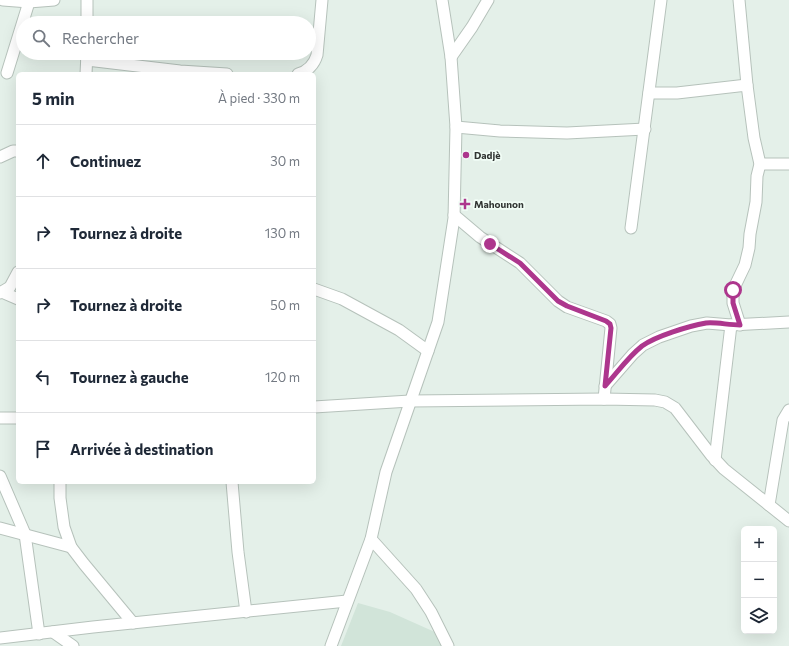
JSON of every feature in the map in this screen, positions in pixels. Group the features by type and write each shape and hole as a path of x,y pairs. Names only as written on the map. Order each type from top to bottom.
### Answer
{"street":[{"path":"4,0 29,2 54,0"},
{"path":"87,0 87,16"},
{"path":"316,58 322,0"},
{"path":"331,646 371,539 386,472 438,322 454,215 456,127 452,57 442,0"},
{"path":"452,57 488,0"},
{"path":"631,228 661,0"},
{"path":"715,460 735,325 733,290 745,265 749,248 756,202 757,176 760,164 754,138 747,85 739,0"},
{"path":"25,16 29,2"},
{"path":"7,73 16,44"},
{"path":"86,72 87,60"},
{"path":"112,60 195,72"},
{"path":"305,72 314,64 315,60"},
{"path":"649,93 676,93 747,85"},
{"path":"456,127 500,131 567,133 645,129"},
{"path":"2,155 16,151"},
{"path":"760,164 789,164"},
{"path":"454,215 480,237 520,263 558,301 610,324 611,328 604,399"},
{"path":"1,292 10,287 16,276"},
{"path":"316,290 342,299 387,323 399,330 428,352"},
{"path":"1,292 16,298"},
{"path":"605,386 633,354 643,345 659,337 690,326 707,323 735,325 789,322"},
{"path":"316,407 410,400 655,400 671,404 715,460 724,469 789,521"},
{"path":"769,505 783,420 789,410"},
{"path":"0,418 16,418"},
{"path":"0,476 25,534 39,634"},
{"path":"60,484 60,498 64,527 71,546 132,623"},
{"path":"232,484 238,552 246,612"},
{"path":"0,528 71,546"},
{"path":"371,539 416,589 448,646"},
{"path":"0,638 347,601"},
{"path":"53,632 73,646"}],"shaded area":[{"path":"358,603 390,612 437,633 444,646 341,646"}],"place":[{"name":"Dadjè","path":"466,155"},
{"name":"Mahounon","path":"465,204"}],"route":[{"path":"490,244 520,263 558,301 610,324 611,328 605,386 633,354 643,345 659,337 690,326 707,323 740,325 733,303 733,290"}]}
